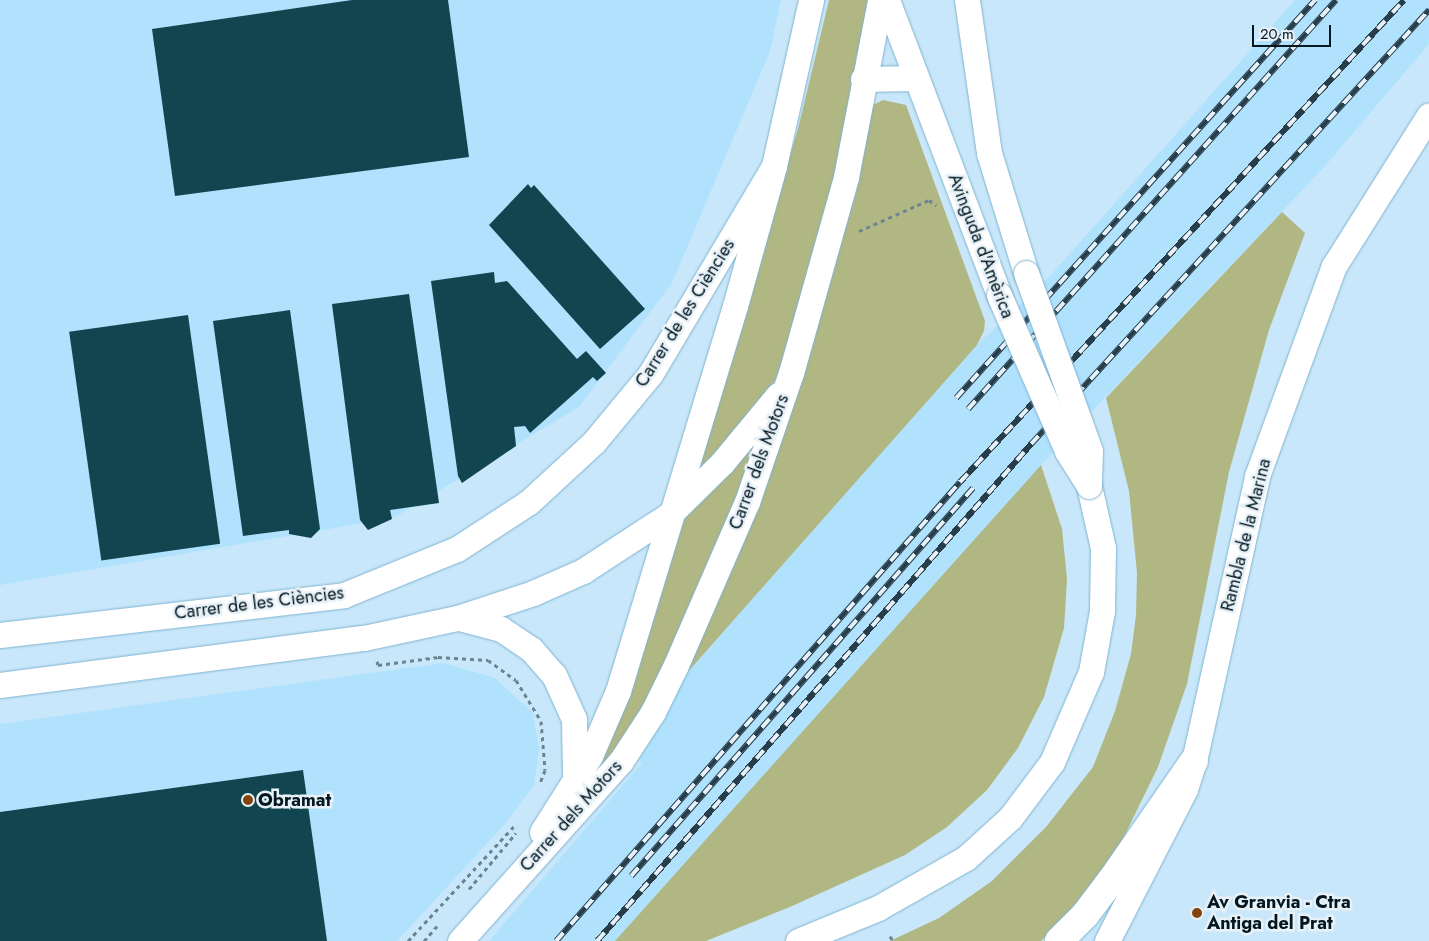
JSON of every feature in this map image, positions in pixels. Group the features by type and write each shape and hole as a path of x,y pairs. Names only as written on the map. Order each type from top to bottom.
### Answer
{"highway":[{"path":"1059,941 1086,915 1114,878 1194,761"}],"street":[{"name":"Carrer dels Motors","path":"509,884 599,738 618,691 669,516 735,306 774,166 811,0"},
{"name":"Carrer dels Motors","path":"509,884 621,761 653,712 747,502 791,373 846,177 863,79 880,0"},
{"name":"Avinguda d'Amèrica","path":"886,0 999,294 1067,451 1089,486"},
{"name":"Avinguda d'Amèrica","path":"798,941 878,908 966,858 1010,818 1052,762 1078,708 1099,634 1103,548 1089,486 1090,451 1026,273 989,153 966,0"},
{"path":"863,79 916,78"},
{"name":"Rambla de la Marina","path":"1107,941 1176,807 1194,761 1257,476 1334,266 1429,115"},
{"name":"Carrer de les Ciències","path":"0,635 344,595 456,549 529,502 600,435 651,373 774,166"},
{"name":"Carrer dels Motors","path":"669,516 757,423 791,373"},
{"path":"0,685 364,638 456,618 533,593 583,571 669,516"},
{"path":"456,618 501,629 531,649 554,675 574,719 574,781"},
{"path":"460,941 509,884"}],"path":[{"path":"856,236 861,228 929,200 940,215"},
{"path":"378,665 438,657 488,660 516,680 541,721 545,770 538,789"},
{"path":"545,715 549,732"},
{"path":"408,941 518,822"},
{"path":"467,891 523,826"},
{"path":"424,941 443,919"},
{"path":"890,936 893,941"}],"shaded area":[{"path":"0,0 781,0 770,51 672,283 579,407 393,518 0,585"},
{"path":"1295,0 1429,0 1429,44 1325,166 1041,465 615,941 489,941 642,763 635,755 678,683 977,345 1050,276"},
{"path":"444,663 495,678 533,713 539,749 534,785 504,825 397,941 0,941 0,724"}],"green space":[{"path":"829,0 869,0 836,176 778,377 691,481 798,129"},
{"path":"883,100 906,105 985,321 984,331 977,345 678,683 871,106"},
{"path":"1282,212 1305,233 1269,330 1229,472 1187,684 1158,767 1117,851 1070,911 1041,941 890,941 939,918 992,881 1046,827 1093,767 1115,711 1131,654 1136,615 1137,573 1129,491 1106,398"},
{"path":"762,434 657,688 587,789 677,522"},
{"path":"1041,465 1062,529 1067,579 1064,628 1044,697 1018,748 987,790 947,827 905,855 792,906 706,941 615,941"}],"building":[{"path":"352,0 448,0 469,157 175,196 152,29"},
{"path":"528,184 531,188 534,185 645,309 600,349 489,225"},
{"path":"494,272 495,283 507,281 577,359 586,351 606,373 597,381 593,377 530,433 525,426 514,427 516,446 462,483 458,476 431,281"},
{"path":"409,294 439,503 390,510 392,519 368,530 360,520 332,304"},
{"path":"290,310 320,529 311,538 289,534 289,530 243,536 213,321"},
{"path":"188,315 220,544 101,560 69,332"},
{"path":"303,770 327,941 0,941 0,812"}],"railway":[{"path":"956,398 1315,0"},
{"path":"968,409 1336,0"},
{"path":"556,941 960,482 1404,0"},
{"path":"597,941 1031,444 1429,10"},
{"path":"631,876 973,488"}],"place":[{"name":"Obramat","path":"248,800"},
{"name":"Av Granvia - Ctra Antiga del Prat","path":"1197,913"}]}
